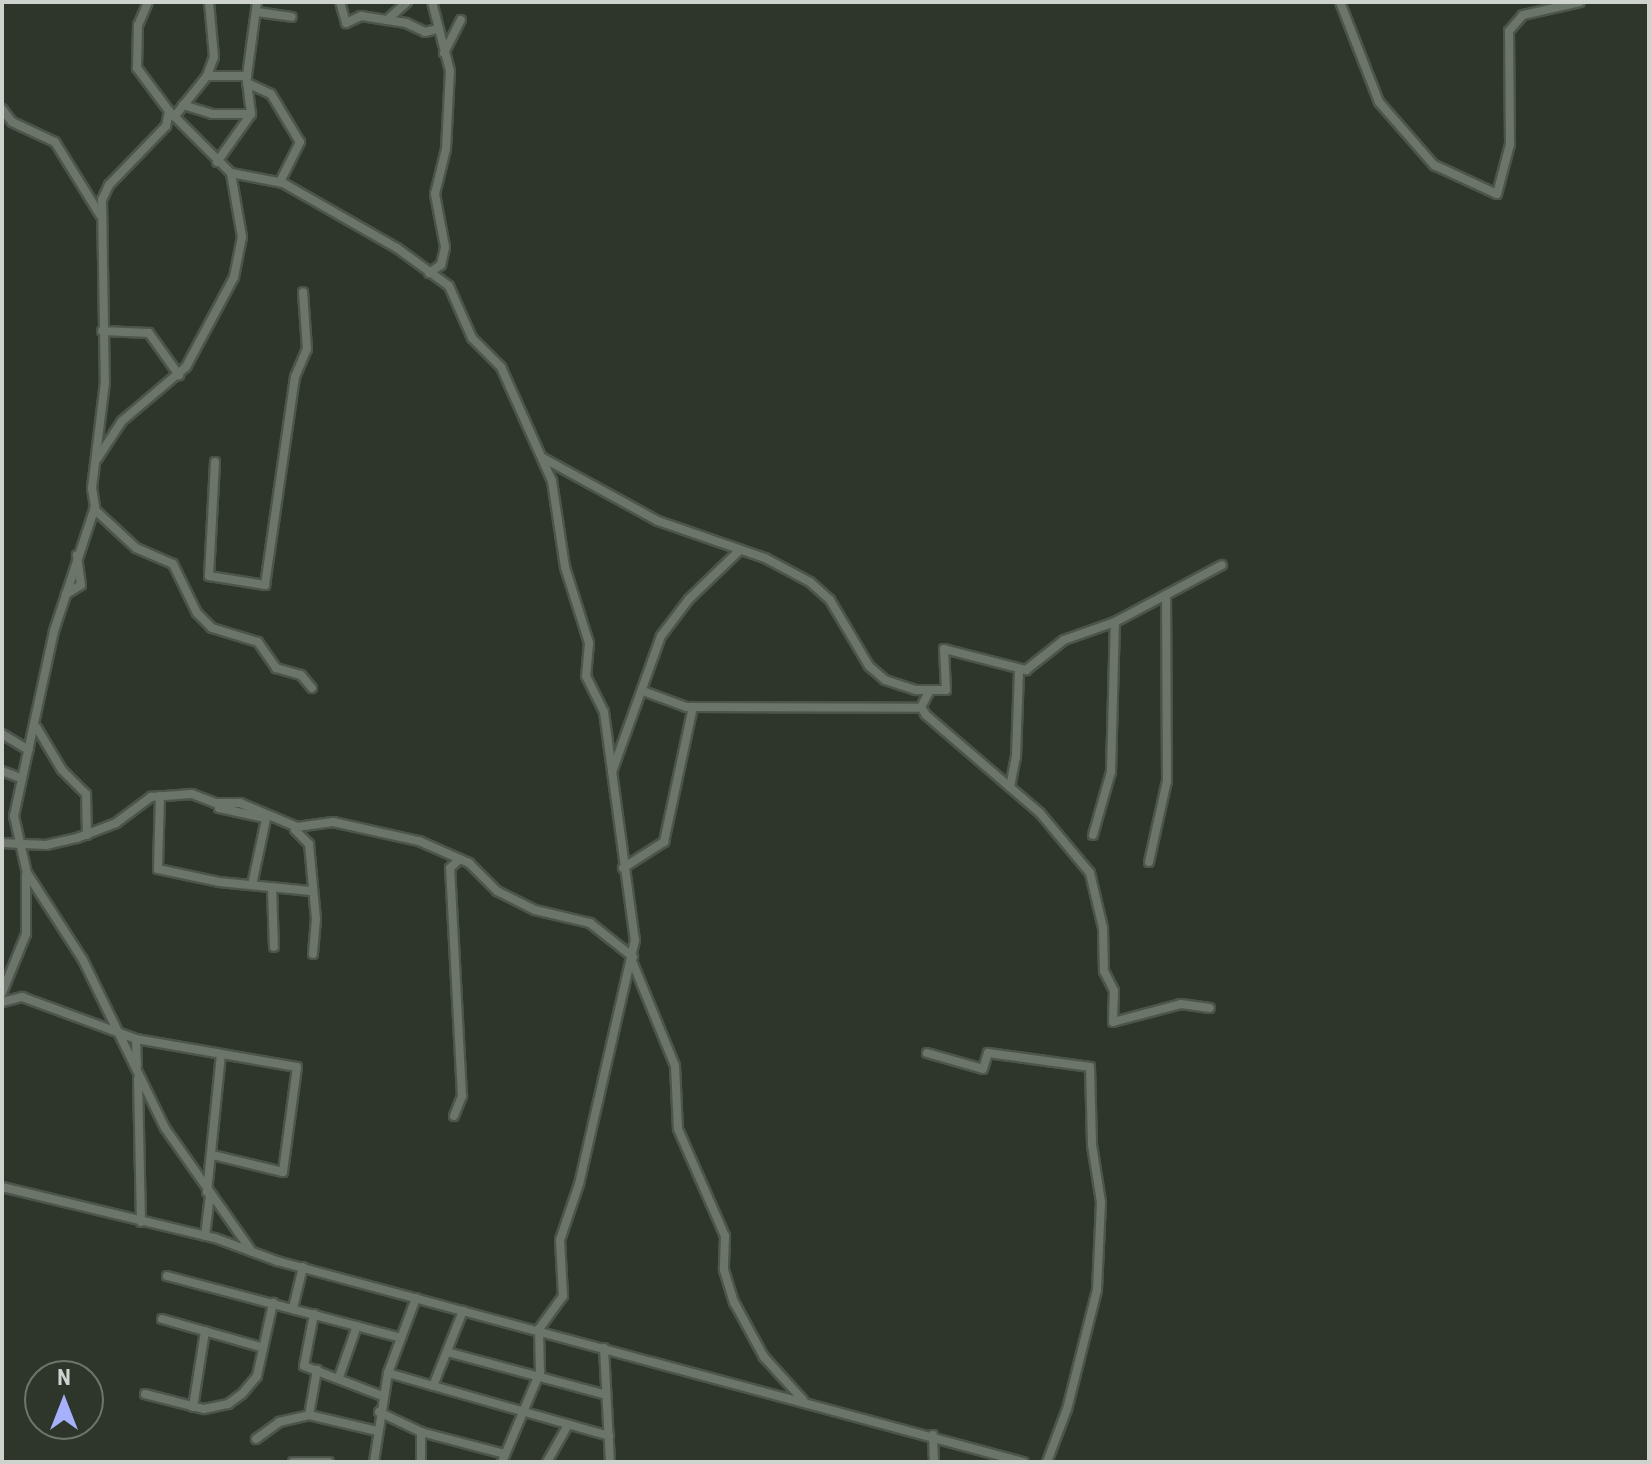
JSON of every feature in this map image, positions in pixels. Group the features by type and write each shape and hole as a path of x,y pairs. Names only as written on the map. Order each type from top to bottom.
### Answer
{"street":[{"path":"148,2 138,25 137,68 172,114 217,162 231,173 280,182 449,286 472,338 501,367 552,481 565,567 589,643 586,676 601,700 623,868 633,920 632,959 618,1001 579,1184 560,1240 563,1296 539,1329 538,1376 503,1458 421,1432 379,1412"},
{"path":"2,993 26,934 27,873 14,816 20,778 37,728 66,594 94,509 95,462 105,382 101,216 109,185 153,142 172,114 207,76 216,46 209,2"},
{"path":"217,162 251,114 247,80 257,2"},
{"path":"340,2 346,23 361,16 387,20 425,32 437,29"},
{"path":"387,20 407,2"},
{"path":"429,273 441,265 445,247 435,194 448,122 450,71 432,2"},
{"path":"1340,2 1379,102 1434,165 1497,194 1510,144 1509,31 1523,15 1580,2"},
{"path":"257,12 292,17"},
{"path":"444,53 461,20"},
{"path":"207,76 247,80 259,84 271,94 300,142 280,182"},
{"path":"183,105 212,114 251,114"},
{"path":"2,109 12,122 55,142 101,216"},
{"path":"95,462 122,421 179,375 234,277 242,237 231,173"},
{"path":"215,462 209,576 265,585 295,377 307,349 303,292"},
{"path":"102,331 149,333 179,375"},
{"path":"542,457 658,521 765,558 821,590 849,640 880,676 929,692 946,690 944,649 1019,671"},
{"path":"94,509 136,548 173,564 197,613 212,628 258,642 276,668 301,675 312,688"},
{"path":"612,772 661,636 689,599 740,550"},
{"path":"1019,671 1070,637 1115,622 1222,565"},
{"path":"1149,862 1167,781 1166,595"},
{"path":"1093,835 1111,772 1115,622"},
{"path":"1010,787 1016,757 1019,671"},
{"path":"643,691 693,707 921,708 1040,813 1090,873 1103,928 1104,971 1114,991 1113,1022 1181,1004 1210,1008"},
{"path":"921,708 929,692"},
{"path":"623,868 664,842 693,707"},
{"path":"37,728 62,770 86,794 87,835"},
{"path":"2,734 29,750"},
{"path":"2,771 20,778"},
{"path":"2,843 19,846 87,835 160,798 192,794 215,803 240,803 303,828 326,822 353,825 419,841 460,859 497,891 535,910 590,923 632,959 675,1066 678,1129 725,1236 724,1270 734,1302 764,1357 804,1401"},
{"path":"160,798 158,869 272,888 311,891"},
{"path":"160,798 197,800 266,819 307,837 316,919 313,954"},
{"path":"140,806 159,814"},
{"path":"252,885 266,819"},
{"path":"454,1116 462,1096 450,868 460,859"},
{"path":"27,873 66,930 138,1074 208,1195 252,1252"},
{"path":"272,888 274,947"},
{"path":"2,1002 22,997 136,1039 297,1067 298,1089 283,1172 212,1155"},
{"path":"136,1039 141,1222"},
{"path":"927,1053 983,1069 988,1053 1090,1067 1092,1145 1101,1202 1097,1295 1080,1343 1067,1409 1047,1462"},
{"path":"205,1236 221,1055"},
{"path":"2,1187 205,1236 303,1267 933,1435 1007,1460 1023,1462"},
{"path":"293,1308 303,1267"},
{"path":"167,1276 401,1338"},
{"path":"374,1462 382,1396 416,1298"},
{"path":"145,1394 193,1407 216,1408 242,1394 257,1376 260,1347 273,1303"},
{"path":"433,1386 463,1311"},
{"path":"314,1314 303,1361 317,1370 382,1396"},
{"path":"162,1319 260,1347"},
{"path":"339,1377 357,1326"},
{"path":"193,1407 205,1331"},
{"path":"604,1348 610,1462"},
{"path":"447,1352 606,1395"},
{"path":"309,1415 317,1370"},
{"path":"388,1373 609,1436"},
{"path":"256,1439 279,1422 309,1415 377,1431"},
{"path":"549,1461 568,1425"},
{"path":"421,1432 421,1462"},
{"path":"933,1435 934,1462"},
{"path":"293,1462 329,1462"}]}
